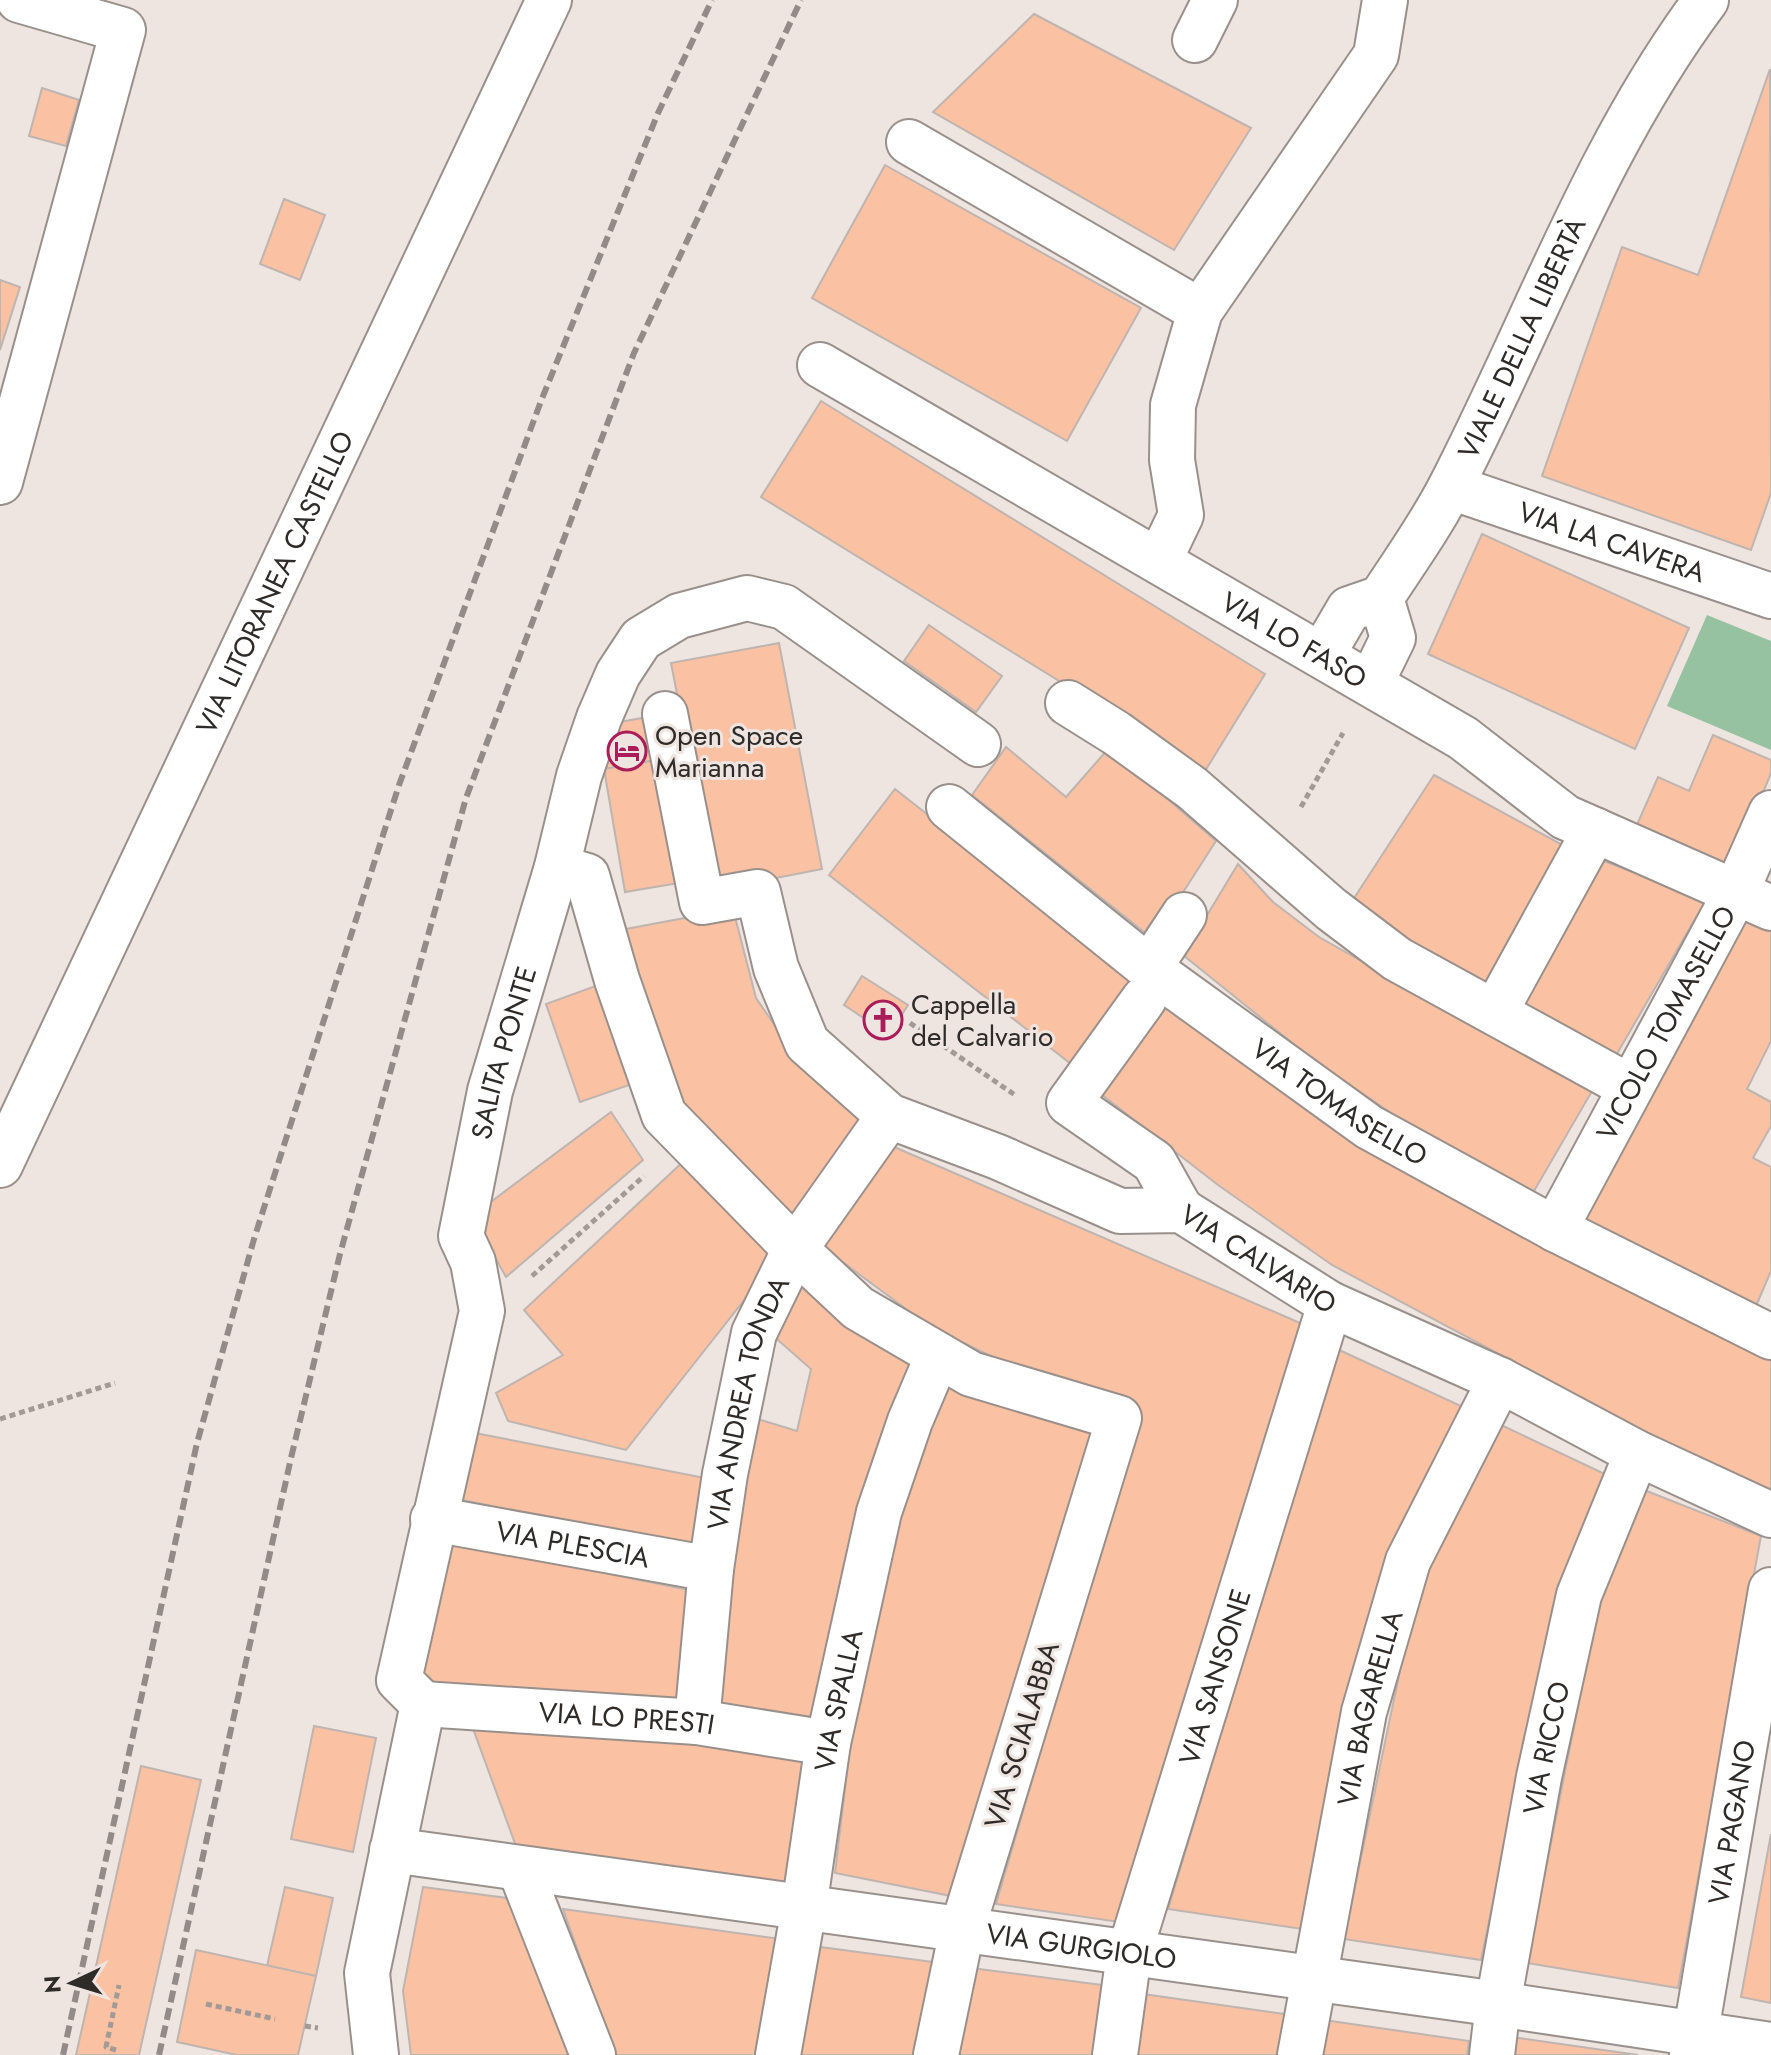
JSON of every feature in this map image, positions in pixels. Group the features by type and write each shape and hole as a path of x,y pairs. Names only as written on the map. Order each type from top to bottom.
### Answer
{"street":[{"path":"0,482 123,30 19,0"},
{"name":"VIA LITORANEA CASTELLO","path":"0,1165 549,0"},
{"path":"1195,40 1215,0"},
{"path":"1159,561 1181,515 1172,460 1173,405 1200,311 1376,55 1385,0"},
{"name":"VIALE DELLA LIBERTÀ","path":"1381,598 1451,487 1582,209 1650,86 1706,0"},
{"path":"909,142 1200,311"},
{"name":"VIA LO FASO","path":"820,365 1463,738 1565,817 1753,901"},
{"name":"VIA LA CAVERA","path":"1451,487 1771,596"},
{"name":"SALITA PONTE","path":"423,1704 399,1680 482,1311 473,1262 461,1236 490,1091 557,867 579,776 618,674 641,639 679,616 747,598 784,607 978,744"},
{"path":"1322,655 1349,609 1381,598 1393,638 1371,683"},
{"path":"1068,703 1192,788 1331,909 1397,959 1630,1087"},
{"name":"VIA CALVARIO","path":"665,714 702,902 758,892 776,968 807,1043 889,1116 998,1157 1120,1211 1181,1210 1330,1304 1500,1380 1637,1453 1771,1515"},
{"name":"VIA TOMASELLO","path":"949,807 1147,984 1369,1127 1555,1229 1771,1337"},
{"name":"VICOLO TOMASELLO","path":"1555,1229 1630,1087 1753,901 1771,813"},
{"path":"1495,1012 1595,830"},
{"path":"557,867 587,876 617,980 664,1115 795,1249 858,1308 938,1355"},
{"path":"1181,1210 1154,1162 1069,1103 1147,984 1184,915"},
{"name":"VIA ANDREA TONDA","path":"697,1722 711,1569 725,1474 754,1333 795,1249 889,1116"},
{"name":"VIA SANSONE","path":"1115,2055 1129,1954 1330,1304"},
{"name":"VIA SCIALABBA","path":"936,2055 962,1930 1119,1418 971,1374 938,1355"},
{"name":"VIA SPALLA","path":"778,2055 804,1908 828,1743 879,1512 910,1421 938,1355"},
{"name":"VIA BAGARELLA","path":"1300,2055 1364,1712 1408,1561 1500,1380"},
{"name":"VIA RICCO","path":"1492,2055 1498,2004 1539,1777 1579,1595 1637,1453"},
{"name":"VIA PLESCIA","path":"433,1519 711,1569"},
{"name":"VIA PAGANO","path":"1694,2045 1771,1590"},
{"path":"376,2055 367,1973 423,1704"},
{"name":"VIA LO PRESTI","path":"423,1704 697,1722 828,1743"},
{"name":"VIA GURGIOLO","path":"392,1850 1498,2004 1694,2045 1771,2045"},
{"path":"520,1869 593,2055"}],"path":[{"path":"482,1311 532,1276 686,1138"},
{"path":"0,1419 115,1383"},
{"path":"116,2050 106,2047 119,1985"},
{"path":"206,2004 275,2019"}],"green space":[{"path":"1707,615 1771,641 1771,750 1667,706"}],"building":[{"path":"1034,14 1251,128 1174,250 933,112"},
{"path":"1770,69 1771,493 1751,550 1542,476 1622,247 1698,275"},
{"path":"42,88 79,100 66,146 29,136"},
{"path":"885,165 1141,308 1067,441 812,298"},
{"path":"284,199 325,215 300,280 260,264"},
{"path":"0,280 20,287 0,350"},
{"path":"821,401 1265,674 1205,771 761,497"},
{"path":"1482,534 1689,628 1635,749 1428,654"},
{"path":"929,625 1002,676 976,712 904,661"},
{"path":"779,643 822,869 715,890 671,663"},
{"name":"Open Space Marianna","path":"654,716 663,759 604,769 596,726"},
{"path":"1713,735 1771,760 1771,773 1732,868 1636,827 1658,777 1689,791"},
{"path":"1006,747 1066,797 1109,748 1216,841 1153,939 972,795"},
{"path":"663,759 685,882 625,892 604,769"},
{"path":"1434,775 1568,848 1489,987 1407,948 1349,906"},
{"path":"895,789 1137,979 1071,1064 829,875"},
{"path":"1596,858 1706,900 1614,1059 1520,1006"},
{"path":"1238,864 1273,902 1319,937 1432,1001 1595,1086 1534,1191 1440,1146 1317,1063 1183,955"},
{"path":"733,909 756,998 807,1072 866,1125 790,1222 690,1120 653,1046 615,931"},
{"path":"1743,917 1771,930 1771,1041 1747,1089 1771,1102 1771,1126 1753,1158 1771,1167 1771,1271 1756,1306 1579,1216"},
{"name":"Cappella del Calvario","path":"862,976 908,1005 889,1035 844,1005"},
{"path":"601,984 635,1083 580,1102 546,1004"},
{"path":"1166,994 1771,1352 1771,1499 1332,1265 1218,1185 1097,1091"},
{"path":"611,1112 643,1160 506,1277 472,1216"},
{"path":"885,1143 1307,1326 1119,1922 996,1904 1140,1411 1012,1366 932,1328 822,1247"},
{"path":"686,1159 778,1257 626,1450 508,1421 496,1393 563,1355 524,1310"},
{"path":"792,1277 841,1320 915,1365 817,1726 711,1708 751,1417 797,1431 811,1369 771,1334"},
{"path":"1337,1349 1474,1412 1309,1930 1168,1909"},
{"path":"941,1381 1101,1429 951,1896 835,1873 852,1729 903,1468"},
{"path":"1499,1424 1609,1476 1553,1615 1481,1960 1344,1939 1422,1565"},
{"path":"475,1433 710,1479 697,1548 458,1499"},
{"path":"1639,1488 1761,1536 1678,1988 1527,1963 1599,1601"},
{"path":"444,1541 689,1590 679,1706 418,1682"},
{"path":"471,1723 690,1738 811,1756 792,1883 517,1849"},
{"path":"314,1726 376,1738 353,1852 291,1839"},
{"path":"141,1766 201,1780 139,2055 76,2055"},
{"path":"1771,1834 1771,2003 1741,1997"},
{"path":"285,1887 333,1898 316,1976 267,1966"},
{"path":"423,1887 507,1898 571,2055 411,2055 403,1991"},
{"path":"563,1909 781,1939 762,2055 615,2055"},
{"path":"813,1946 941,1963 922,2055 794,2055"},
{"path":"196,1950 316,1976 298,2055 237,2055 177,2042"},
{"path":"971,1968 1110,1986 1099,2055 955,2055"},
{"path":"1136,1993 1292,2015 1284,2055 1129,2055"},
{"path":"1324,2020 1469,2041 1467,2055 1318,2055"},
{"path":"1512,2037 1638,2055 1510,2055"}],"railway":[{"path":"63,2055 197,1443 254,1239 399,785 541,401 658,113 712,0"},
{"path":"159,2055 291,1458 340,1254 466,798 634,353 801,0"}],"place":[{"name":"Open Space Marianna","path":"627,751"},
{"name":"Cappella del Calvario","path":"883,1020"}]}
